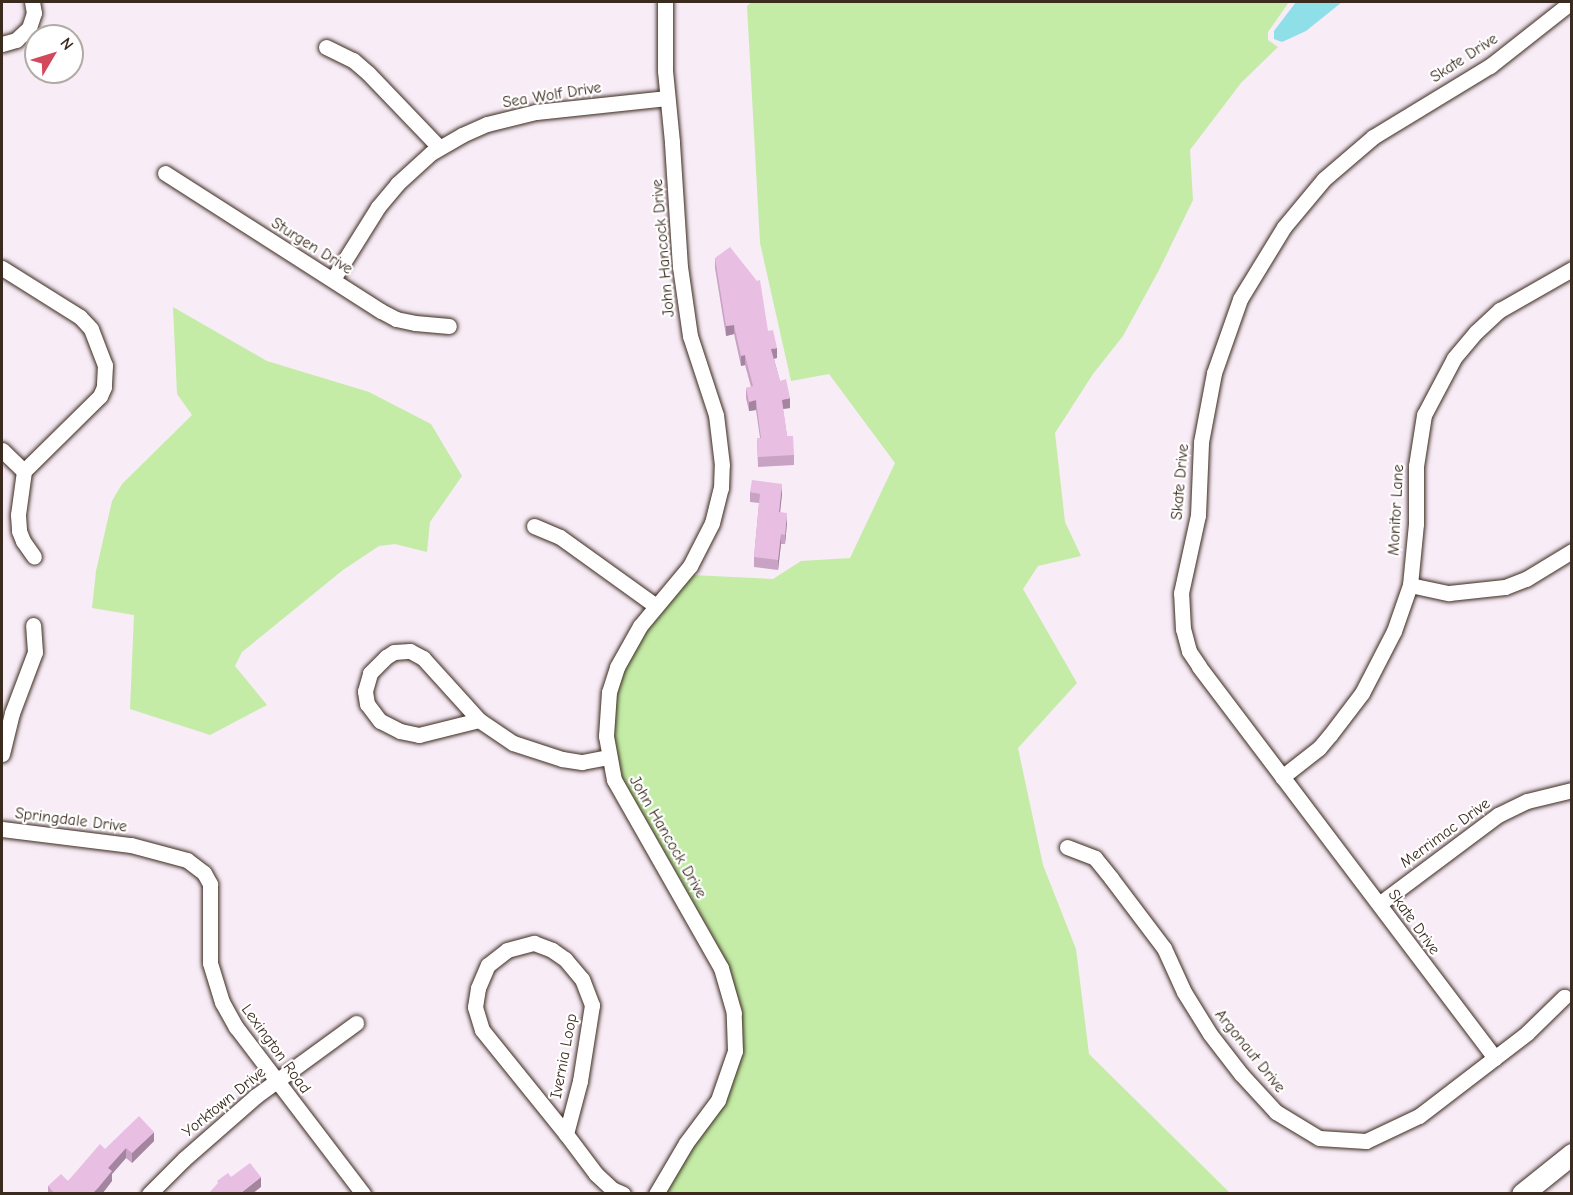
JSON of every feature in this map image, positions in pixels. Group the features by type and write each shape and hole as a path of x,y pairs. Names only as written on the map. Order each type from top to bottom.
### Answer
{"main road":[{"path":"1522,1194 1572,1154"}],"street":[{"path":"2,44 16,40 29,28 34,13 32,2"},
{"name":"John Hancock Drive","path":"656,1194 686,1143 718,1100 735,1051 734,1013 721,968 614,780 608,757 606,713 617,667 640,626 690,566 703,543 721,488 722,465 716,415 690,336 684,304 667,98 665,2"},
{"name":"Skate Drive","path":"1495,1058 1412,951 1189,651 1180,618 1182,583 1198,515 1204,420 1226,333 1253,274 1284,227 1324,179 1373,137 1490,66 1571,2"},
{"path":"326,47 353,60 368,73 439,147"},
{"name":"Sea Wolf Drive","path":"333,279 378,207 397,184 439,147 487,124 519,115 667,98"},
{"name":"Sturgen Drive","path":"165,173 396,319 449,326"},
{"path":"2,267 80,317 91,329 105,365 104,387 100,396 24,471 18,515 19,531 34,557"},
{"name":"Monitor Lane","path":"1282,777 1319,748 1362,693 1394,631 1410,585 1416,524 1417,457 1424,415 1454,358 1476,332 1500,310 1572,269"},
{"path":"2,450 24,471"},
{"path":"534,526 560,537 656,606"},
{"path":"1410,585 1449,593 1505,587 1526,579 1572,551"},
{"path":"2,754 20,689 35,652 33,625"},
{"path":"479,720 419,735 400,731 380,721 367,704 365,691 370,673 394,652 410,651 423,658 479,720 513,743 532,751 582,762 608,757"},
{"name":"Merrimac Drive","path":"1379,904 1498,815 1527,801 1572,790"},
{"name":"Springdale Drive","path":"2,829 137,846"},
{"name":"Lexington Road","path":"137,846 187,860 204,873 210,884 210,963 214,981 236,1027 363,1194"},
{"name":"Argonaut Drive","path":"1067,847 1095,858 1111,878 1164,948 1189,1000 1210,1034 1241,1074 1276,1112 1319,1138 1366,1141 1419,1116 1544,1019 1564,997"},
{"name":"Ivernia Loop","path":"566,1134 580,1081 592,1005 582,979 565,959 552,950 534,943 522,944 507,950 488,965 478,988 475,1007 482,1030 596,1174 612,1189 622,1194"},
{"name":"Yorktown Drive","path":"149,1194 214,1131 356,1023"}],"green space":[{"path":"752,2 1289,2 1268,32 1268,40 1278,47 1241,83 1190,150 1193,200 1159,270 1123,336 1093,374 1055,433 1065,522 1081,556 1038,566 1023,589 1077,683 1018,748 1043,865 1076,949 1089,1054 1230,1193 664,1194 692,1146 724,1103 742,1050 742,1010 728,965 621,776 613,734 617,692 624,668 646,630 692,575 773,579 801,561 850,558 895,463 829,374 791,381 760,243 747,6"},
{"path":"173,307 267,361 369,392 431,424 462,476 430,522 427,552 395,544 379,546 343,570 242,652 235,666 267,705 210,735 130,709 134,615 92,608 96,571 112,501 122,484 192,415 177,394"}],"water":[{"path":"1296,2 1342,2 1306,31 1282,42 1274,39 1274,31"}],"building":[{"path":"730,247 757,281 760,280 768,331 773,330 777,348 771,349 780,381 786,379 790,398 782,400 787,436 793,436 794,455 758,457 757,438 761,438 756,400 749,402 746,388 753,386 745,355 741,356 734,325 726,326 715,258"},
{"path":"752,480 782,484 779,512 787,513 785,535 781,534 778,560 754,557 760,494 750,492"},
{"path":"139,1116 154,1132 132,1153 126,1148 108,1168 112,1171 92,1194 55,1194 48,1186 61,1174 68,1181 100,1144 105,1149"},
{"path":"250,1163 261,1177 242,1192 243,1194 208,1194 218,1183 217,1181 228,1173 231,1177"}]}
